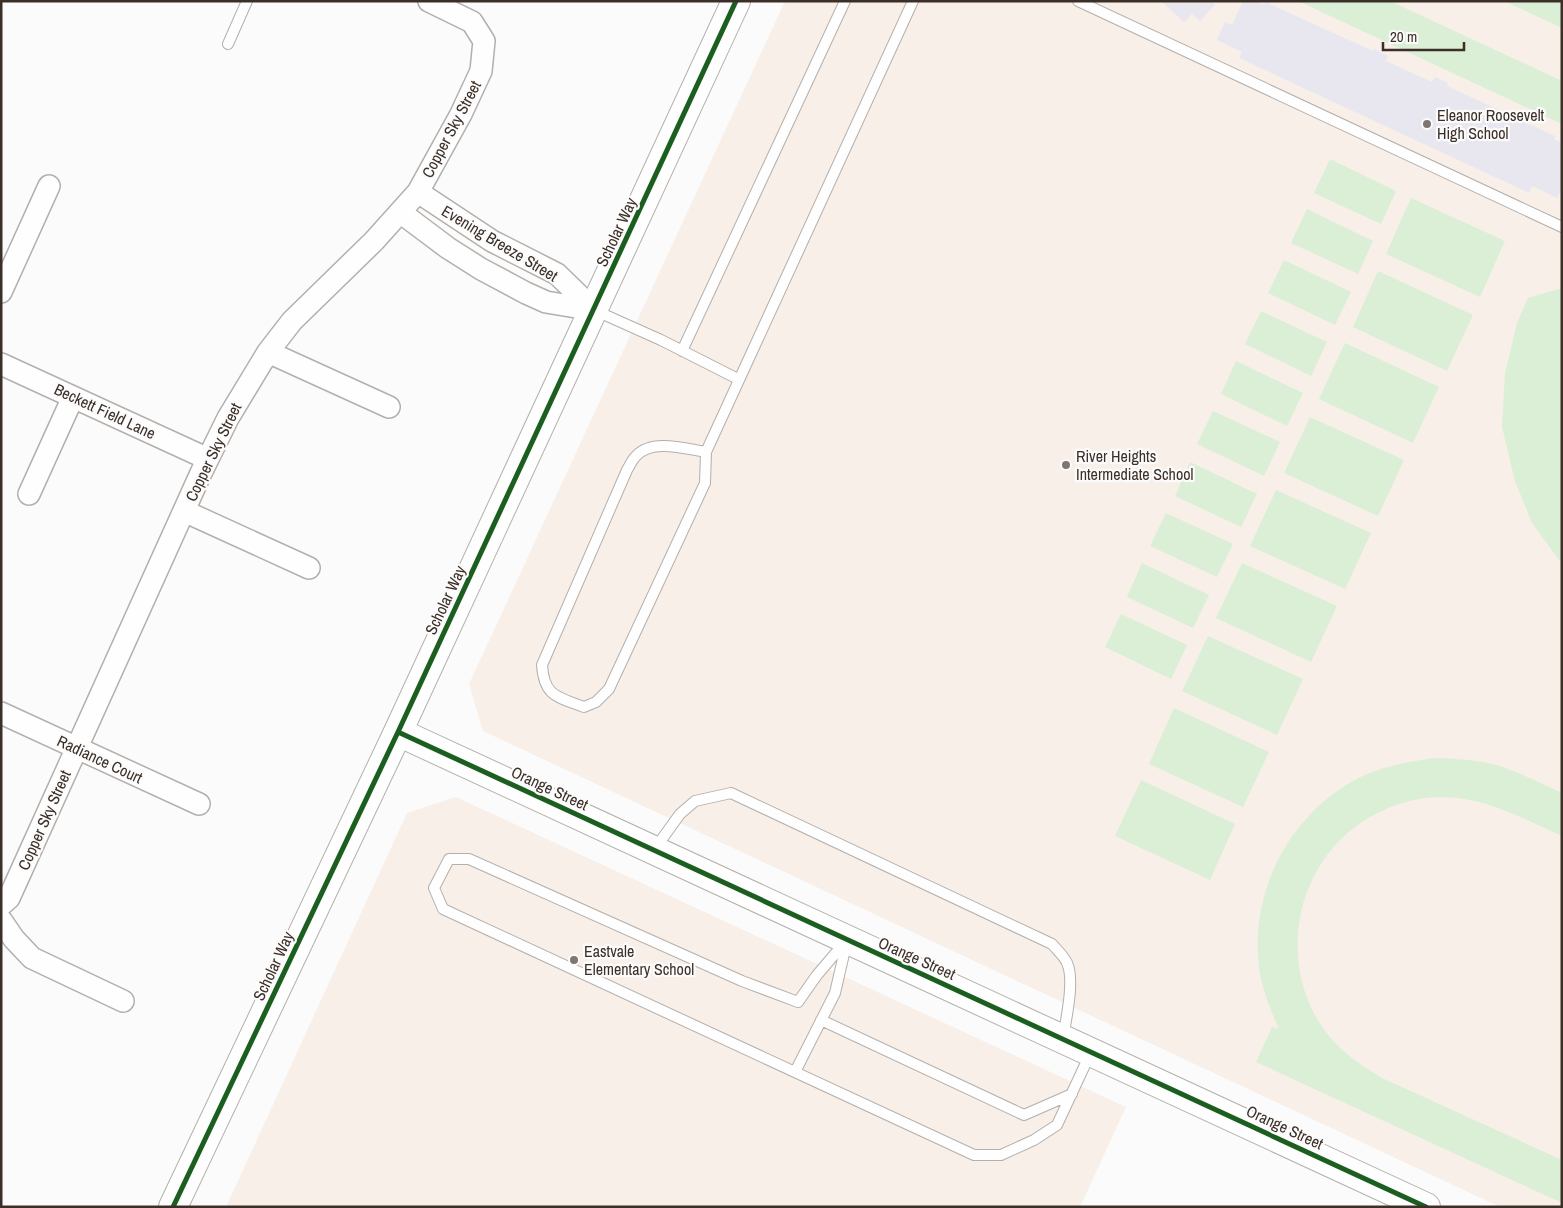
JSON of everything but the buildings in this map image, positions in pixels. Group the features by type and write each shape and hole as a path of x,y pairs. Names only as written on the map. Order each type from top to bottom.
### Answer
{"street":[{"name":"Copper Sky Street","path":"1,905 9,898 228,418 268,352 292,321 374,241 418,192 461,114 482,70 484,41 472,22 429,1"},
{"name":"Scholar Way","path":"173,1207 398,732 736,1"},
{"path":"1,292 49,186"},
{"name":"Evening Breeze Street","path":"418,192 492,241 557,274 594,310"},
{"name":"Evening Breeze Street","path":"400,212 480,269 526,293 546,302 594,310"},
{"path":"268,352 389,407"},
{"name":"Beckett Field Lane","path":"1,364 208,459"},
{"path":"29,494 73,397"},
{"path":"184,511 310,568"},
{"name":"Radiance Court","path":"1,713 199,804"},
{"name":"Orange Street","path":"398,732 1092,1051 1426,1207"},
{"path":"1,920 14,939 32,958 122,1001"}],"lane":[{"path":"228,44 247,1"},
{"path":"682,351 845,1"},
{"path":"706,452 672,445 649,448 636,455 627,470 542,665 542,678 550,692 584,707 596,702 609,689 705,483 706,452 738,379 912,1"},
{"path":"1078,1 1562,226"},
{"path":"594,310 738,379"},
{"path":"654,850 680,814 695,801 731,793 1052,944 1067,963 1070,981 1063,1038"},
{"path":"847,940 817,975 798,1002 742,981 469,859 449,859 434,888 443,909 974,1155 1001,1155 1034,1140 1057,1124 1092,1051"},
{"path":"795,1072 835,993 847,940"},
{"path":"821,1020 1024,1115 1072,1094"}],"shaded area":[{"name":"River Heights Intermediate School","path":"785,1 1562,1 1562,1207 1500,1207 483,731 469,684"},
{"name":"Eastvale Elementary School","path":"456,797 1126,1107 1080,1207 226,1207 407,813"}],"green space":[{"path":"1298,1 1390,1 1562,81 1562,124"},
{"path":"1504,1 1562,1 1562,28"},
{"path":"1330,159 1396,191 1381,224 1314,193"},
{"path":"1411,198 1505,241 1480,297 1386,254"},
{"path":"1307,209 1373,241 1358,274 1291,243"},
{"path":"1284,260 1351,292 1335,325 1268,293"},
{"path":"1378,271 1473,315 1447,371 1353,327"},
{"path":"1562,288 1562,564 1532,523 1515,481 1502,427 1505,373 1517,323 1528,298"},
{"path":"1261,311 1327,342 1311,376 1245,344"},
{"path":"1345,343 1439,387 1413,443 1319,399"},
{"path":"1236,361 1303,393 1287,426 1221,394"},
{"path":"1213,411 1280,442 1264,476 1197,444"},
{"path":"1310,417 1404,460 1378,516 1284,473"},
{"path":"1190,462 1257,494 1241,527 1175,496"},
{"path":"1276,490 1371,533 1345,589 1250,546"},
{"path":"1166,513 1233,544 1217,577 1150,546"},
{"path":"1142,563 1209,595 1193,628 1127,597"},
{"path":"1242,563 1337,606 1311,662 1216,618"},
{"path":"1121,614 1187,645 1171,679 1105,647"},
{"path":"1208,636 1303,679 1277,735 1182,691"},
{"path":"1174,708 1269,752 1243,807 1149,764"},
{"path":"1437,758 1459,759 1496,765 1562,793 1562,836 1503,810 1457,798 1430,797 1410,801 1390,807 1362,822 1338,842 1320,866 1307,893 1299,922 1298,952 1302,982 1312,1010 1329,1036 1360,1064 1382,1078 1562,1160 1562,1203 1256,1062 1272,1027 1279,1029 1261,979 1258,950 1259,921 1265,892 1276,865 1290,840 1307,817 1353,781 1394,765"},
{"path":"1141,780 1235,824 1210,880 1115,836"}],"cycle path":[{"path":"173,1207 398,732 736,1"},
{"path":"398,732 1426,1207"}],"place":[{"name":"Eleanor Roosevelt High School","path":"1427,124"},
{"name":"River Heights Intermediate School","path":"1066,465"},
{"name":"Eastvale Elementary School","path":"574,960"}]}
